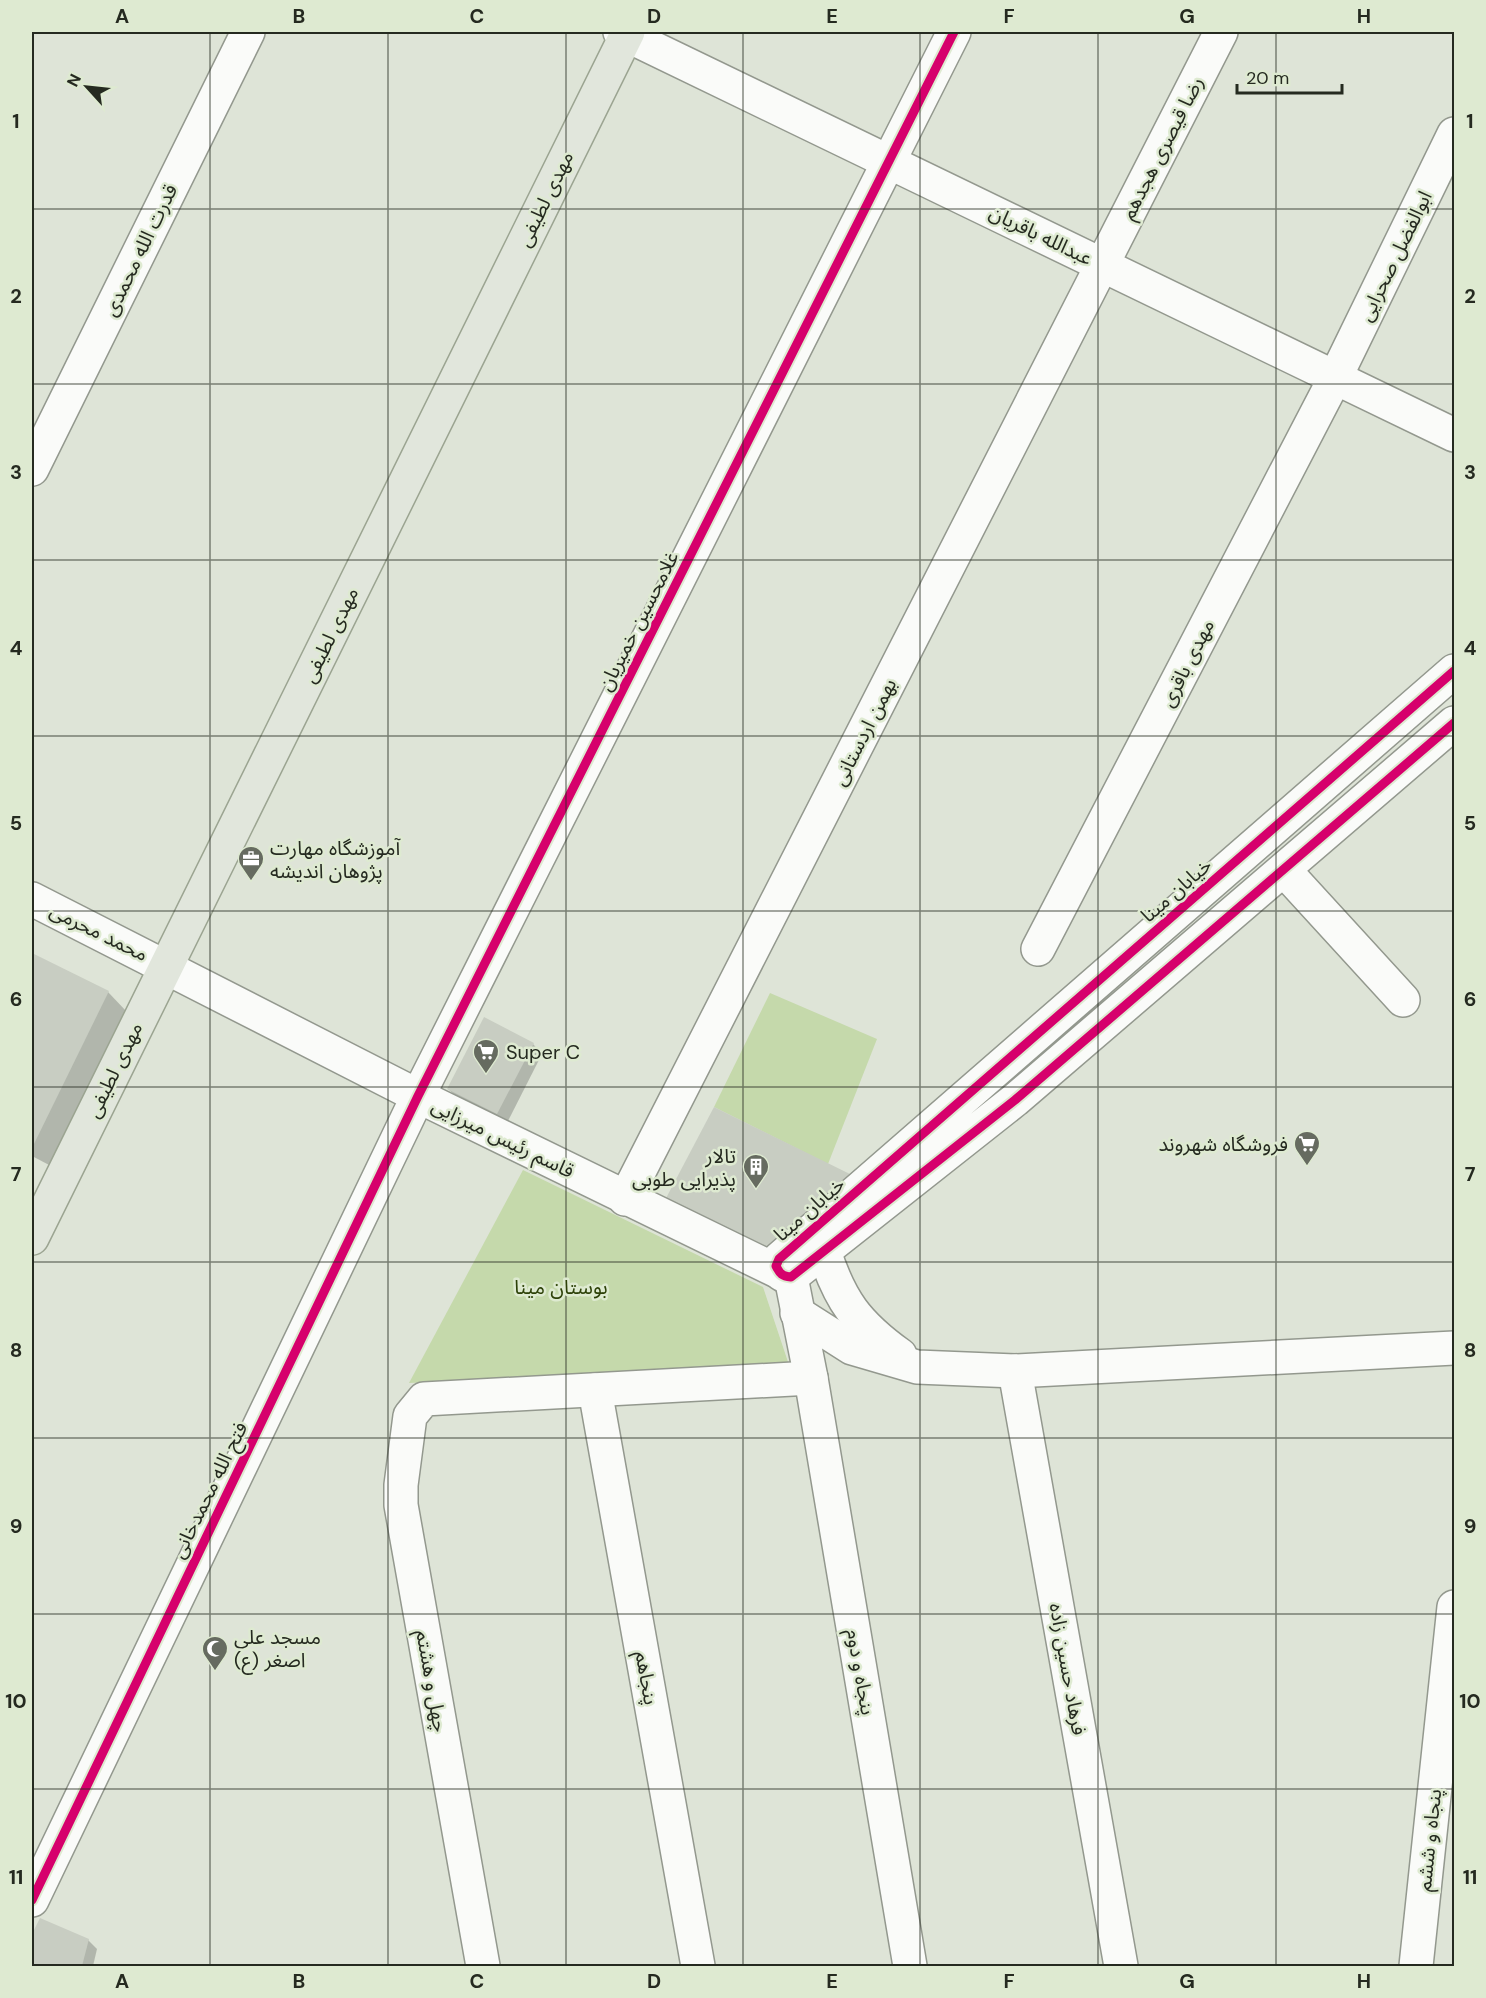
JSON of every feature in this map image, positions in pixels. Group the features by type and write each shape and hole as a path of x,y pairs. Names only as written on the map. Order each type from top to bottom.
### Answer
{"main road":[{"name":"مهدی لطیفی","path":"32,1238 625,33"}],"street":[{"name":"قدرت الله محمدی","path":"32,469 248,32"},
{"name":"غلامحسین خمیریان","path":"418,1096 954,32"},
{"name":"رضا قیصری هجدهم","path":"1103,265 1221,32"},
{"name":"عبدالله باقریان","path":"625,33 1455,435"},
{"name":"ابوالفضل صحرایی","path":"1335,378 1455,134"},
{"name":"بهمن اردستانی","path":"625,1199 1103,265"},
{"name":"مهدی باقری","path":"1038,949 1335,378"},
{"name":"خیابان مینا","path":"1455,671 779,1259 776,1266 785,1275 824,1251 1015,1100 1455,723"},
{"path":"1284,870 1403,1000"},
{"name":"محمد محرمی","path":"32,899 166,966"},
{"name":"قاسم رئیس میرزایی","path":"166,966 418,1096 625,1199 785,1275"},
{"name":"فتح الله محمدخانی","path":"32,1900 418,1096"},
{"path":"824,1251 835,1285 849,1311 866,1329 917,1367"},
{"name":"پنجاه و دوم","path":"785,1275 797,1313 811,1378 910,1966"},
{"path":"797,1313 852,1348 917,1367 1015,1371 1455,1348"},
{"name":"فرهاد حسین زاده","path":"1015,1371 1121,1966"},
{"path":"596,1390 811,1378"},
{"name":"چهل و هشتم","path":"483,1966 401,1505 401,1485 410,1416 424,1399 596,1390"},
{"name":"پنجاهم","path":"596,1390 698,1966"},
{"name":"پنجاه و ششم","path":"1416,1966 1455,1607"}],"green space":[{"path":"770,993 877,1039 828,1164 714,1107"},
{"name":"بوستان مینا","path":"523,1170 763,1287 789,1365 409,1383"}],"building":[{"path":"32,953 109,991 32,1148"},
{"path":"484,1017 534,1043 497,1114 447,1089"},
{"name":"تالار پذیرایی طوبی","path":"714,1107 856,1177 769,1253 664,1202"},
{"path":"40,1918 89,1939 82,1966 32,1966 32,1934"}],"cycle path":[{"path":"32,1900 418,1096 954,32"},
{"path":"1454,671 779,1259 776,1266 780,1273 791,1277 1015,1100 1454,723"}],"place":[{"name":"آموزشگاه مهارت پژوهان اندیشه","path":"251,882"},
{"name":"Super C","path":"486,1075"},
{"name":"فروشگاه شهروند","path":"1307,1167"},
{"name":"تالار پذیرایی طوبی","path":"756,1190"},
{"name":"مسجد علی اصغر (ع)","path":"215,1672"}]}
